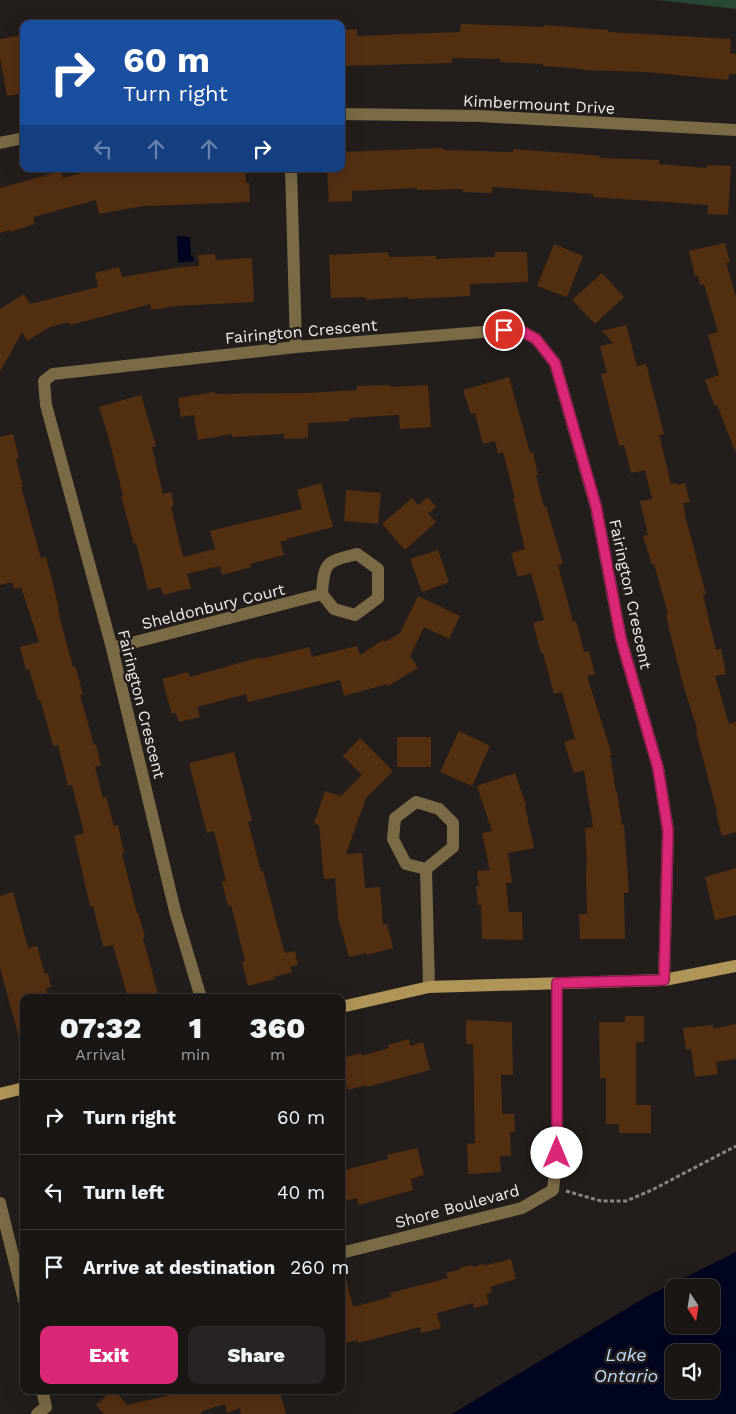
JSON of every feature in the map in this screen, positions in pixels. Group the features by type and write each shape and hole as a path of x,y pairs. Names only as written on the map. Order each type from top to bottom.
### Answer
{"street":[{"name":"Kimbermount Drive","path":"345,114 480,116 736,130"},
{"path":"0,143 20,139"},
{"path":"291,172 296,347"},
{"name":"Fairington Crescent","path":"200,994 175,911 112,648 46,405 44,381 54,374 296,347 518,329 536,339 555,363 596,506 621,639 658,768 668,831 664,980"},
{"path":"357,554 378,569 378,598 355,615 334,610 322,594 324,571 332,561 357,554"},
{"name":"Sheldonbury Court","path":"112,648 322,594"},
{"path":"416,802 438,809 453,822 454,847 426,869 406,864 393,839 395,818 416,802"},
{"path":"426,869 429,987"},
{"path":"345,1006 429,987 664,980 736,966"},
{"path":"553,1190 557,1153 557,983"},
{"path":"0,1094 20,1089"},
{"name":"Shore Boulevard","path":"345,1252 522,1208 553,1190"},
{"path":"0,1203 20,1284"},
{"path":"41,1411 42,1394"}],"path":[{"path":"553,1190 571,1191 600,1201 626,1201 652,1190 736,1146"}],"green space":[{"path":"658,0 736,0 736,9"}],"water":[{"path":"177,236 190,237 191,256 193,256 194,261 178,263"},
{"name":"Lake Ontario","path":"736,1252 736,1414 452,1414 646,1297 665,1288 665,1334 720,1334 720,1279 682,1279"}],"building":[{"path":"461,24 544,27 544,25 608,30 608,32 731,39 730,53 736,54 736,74 729,74 728,80 645,72 582,70 543,66 543,64 500,62 501,59 452,58 452,63 345,66 345,30 357,29 357,36 460,32"},
{"path":"20,35 20,94 7,96 0,57 0,39"},
{"path":"443,148 443,150 513,152 513,149 600,156 599,158 659,160 659,164 707,168 707,165 731,166 728,215 707,214 708,205 593,197 593,194 492,187 492,193 463,192 463,189 417,190 417,188 352,191 352,201 329,202 327,172 345,172 345,152"},
{"path":"57,172 61,172 63,178 84,172 245,172 246,183 249,183 250,202 148,205 99,214 96,200 33,217 35,224 10,232 10,230 0,233 0,188"},
{"path":"725,243 730,262 726,263 736,297 736,451 705,380 719,375 708,335 718,332 704,284 700,285 698,276 695,276 689,251"},
{"path":"554,244 583,256 567,297 537,286"},
{"path":"388,252 389,257 436,256 436,259 495,257 495,252 527,252 528,282 470,284 470,296 366,300 365,297 331,298 329,255"},
{"path":"215,254 216,260 252,258 254,302 176,306 151,310 151,304 70,325 69,322 50,327 27,341 22,332 0,372 0,309 24,294 30,304 98,287 95,273 119,267 122,277 199,266 198,255"},
{"path":"602,273 624,297 595,324 572,300"},
{"path":"626,325 637,366 646,364 664,434 659,435 671,484 685,483 690,502 683,503 685,515 706,594 703,595 716,650 721,649 726,674 715,676 729,724 736,722 736,832 722,836 696,732 698,732 670,633 666,614 668,614 654,564 652,565 643,536 648,535 640,501 652,499 645,470 631,473 624,445 619,446 601,374 607,373 600,346 613,343 602,331"},
{"path":"509,377 530,453 533,452 538,475 536,475 544,507 546,506 563,564 558,565 573,622 576,621 584,652 589,651 595,674 587,676 612,755 610,755 616,792 622,825 624,825 629,893 624,893 625,939 580,939 579,914 587,914 585,828 593,827 584,770 574,773 564,742 575,739 562,692 554,694 533,623 544,620 531,573 518,577 511,553 525,549 513,498 515,498 503,452 498,454 495,441 483,444 475,413 471,414 463,390"},
{"path":"390,385 391,387 428,385 431,427 400,429 399,415 349,418 349,421 308,423 308,438 284,439 284,434 232,437 232,434 198,440 194,415 181,417 178,398 215,392 216,394 307,393 357,390 357,386"},
{"path":"141,395 156,446 152,447 163,494 171,492 174,506 171,507 183,557 215,549 210,531 302,509 297,490 321,483 333,527 280,542 284,555 250,564 251,567 222,575 220,566 187,574 191,588 163,595 161,587 148,590 121,496 123,496 108,435 99,407"},
{"path":"13,434 19,458 16,459 23,487 21,487 41,558 46,557 60,619 73,667 75,666 83,694 80,695 101,765 95,767 103,798 106,797 114,826 118,825 124,853 122,854 145,937 143,938 158,994 127,994 113,945 103,946 93,906 90,906 74,836 84,833 72,785 68,786 58,745 53,746 40,699 38,700 29,669 26,670 20,647 39,642 21,587 14,589 12,582 0,585 0,437"},
{"path":"346,490 381,493 378,524 344,521"},
{"path":"428,497 436,507 428,514 436,522 405,550 382,524 412,498 418,505"},
{"path":"438,550 449,582 422,592 410,559"},
{"path":"418,596 460,616 449,639 424,627 410,656 418,668 388,686 387,684 344,696 340,680 248,702 246,694 197,707 200,717 179,722 176,713 172,714 162,679 188,672 190,677 260,657 260,659 309,647 312,657 357,646 360,655 383,640 385,642 400,633"},
{"path":"459,731 490,746 472,786 440,772"},
{"path":"397,737 431,737 431,767 397,767"},
{"path":"360,738 393,771 366,798 346,854 362,853 365,888 380,887 383,925 387,924 393,948 367,955 366,953 349,957 338,918 335,878 324,879 319,825 314,823 325,791 341,796 362,775 343,756"},
{"path":"234,752 252,821 248,822 284,951 286,953 295,951 298,965 290,967 292,972 274,977 275,979 248,986 242,962 245,961 231,905 228,906 222,882 226,881 214,831 207,833 189,763"},
{"path":"515,773 526,805 534,848 508,853 512,883 506,883 509,912 522,912 523,940 482,939 481,905 478,905 476,886 479,886 477,871 490,870 482,833 492,831 477,786"},
{"path":"736,868 736,915 715,920 705,877"},
{"path":"13,892 28,948 37,946 45,974 48,973 51,987 46,988 47,994 20,994 20,1037 0,968 0,896"},
{"path":"625,1016 644,1016 644,1042 636,1042 636,1105 651,1105 651,1133 619,1133 619,1124 606,1124 606,1078 600,1078 599,1022 625,1022"},
{"path":"466,1020 512,1022 513,1075 501,1075 502,1114 514,1114 515,1132 510,1132 511,1156 500,1156 501,1172 468,1174 467,1144 475,1143 473,1044 466,1044"},
{"path":"736,1024 736,1059 716,1062 718,1074 695,1077 691,1049 686,1050 683,1028 713,1025 713,1029"},
{"path":"409,1039 410,1046 423,1042 430,1070 367,1087 366,1085 348,1090 345,1079 345,1057 361,1053 362,1056 389,1048 388,1045"},
{"path":"417,1148 424,1175 411,1179 413,1190 359,1205 357,1198 345,1201 345,1170 388,1159 387,1155"},
{"path":"511,1259 516,1279 490,1287 492,1292 486,1294 489,1304 474,1308 473,1303 437,1313 441,1328 421,1333 420,1327 358,1343 358,1340 345,1343 345,1280 353,1307 391,1297 390,1293 448,1278 446,1273 459,1270 459,1268 484,1264 484,1266"},
{"path":"108,1394 118,1394 127,1405 170,1394 280,1394 286,1414 241,1414 240,1408 227,1413 225,1404 202,1411 201,1414 104,1414 96,1405"}],"route":[{"path":"504,330 518,329 536,339 555,363 596,506 621,639 658,768 668,831 664,980 557,983 557,1153"}]}
